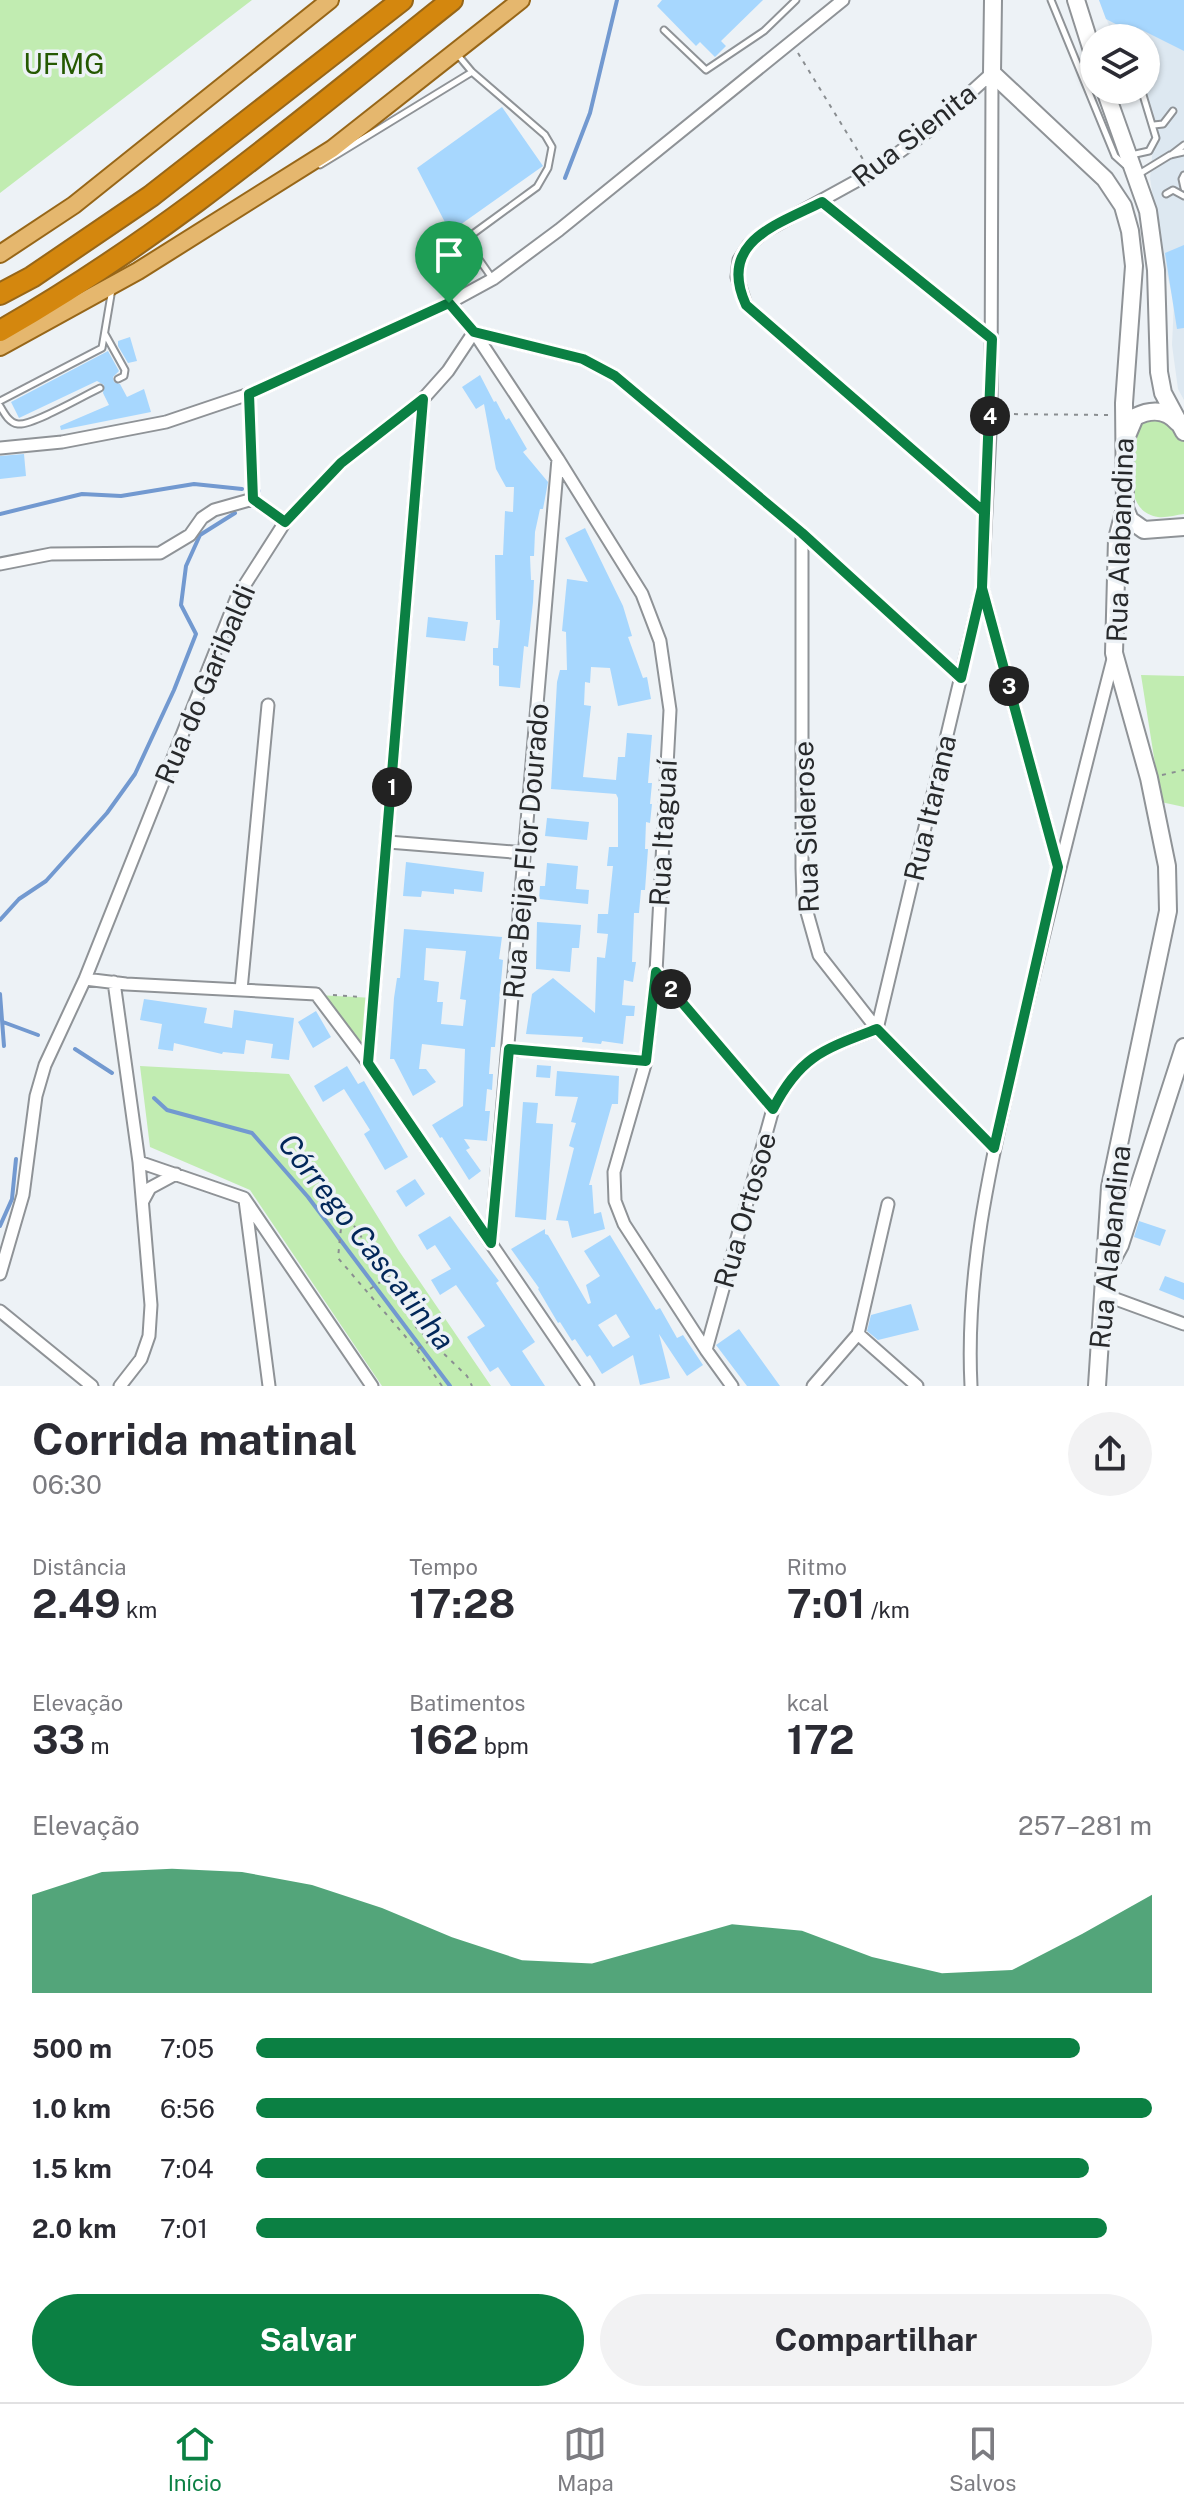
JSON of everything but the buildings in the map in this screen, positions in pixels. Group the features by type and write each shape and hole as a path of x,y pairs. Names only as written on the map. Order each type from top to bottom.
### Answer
{"highway":[{"path":"0,294 32,277 151,196 402,0"},
{"path":"0,331 52,301 176,218 286,136 452,0"}],"main road":[{"path":"0,254 74,205 330,0"},
{"path":"0,347 138,271 332,149 521,0"}],"street":[{"path":"0,448 62,442 166,422 249,394 449,303 493,279 559,230 843,0"},
{"path":"993,0 991,414 982,588 1058,867"},
{"path":"1076,0 1084,24"},
{"name":"Rua Sienita","path":"984,512 746,305 737,277 739,260 748,246 764,232 871,173 928,131 992,73"},
{"name":"Rua Alabandina","path":"992,73 1105,179 1123,206 1134,266 1124,415 1125,508 1117,539 1114,653 1149,778 1167,866 1168,911 1110,1187 1097,1386"},
{"path":"1110,104 1148,211 1154,241 1159,372 1163,393 1182,428"},
{"path":"822,202 992,339"},
{"name":"Rua Itaguaí","path":"449,303 474,332 558,459 642,594 660,641 670,710 656,972 646,1061 614,1172 615,1201 624,1224 731,1386"},
{"path":"474,332 571,356 615,376 802,533 961,678"},
{"name":"Rua do Garibaldi","path":"0,1274 23,1195 36,1096 45,1065 85,979 237,597 285,522 341,463 423,399 448,371 474,332"},
{"path":"368,1063 423,399"},
{"path":"1126,443 1130,423 1135,417 1148,412 1164,412 1182,428"},
{"name":"Rua Beija Flor Dourado","path":"491,1243 558,459"},
{"path":"0,564 51,554 160,553 190,535 202,518 214,510 253,499 285,522"},
{"path":"1125,508 1130,520 1144,530 1184,527"},
{"name":"Rua Siderose","path":"802,533 803,898 819,955 877,1029 994,1148"},
{"name":"Rua Itarana","path":"877,1029 982,588"},
{"path":"971,1386 968,1341 975,1248 994,1148 1058,867 1114,653"},
{"path":"241,990 268,705"},
{"path":"388,842 525,853"},
{"path":"656,972 773,1109"},
{"path":"85,979 316,994 368,1063 588,1386"},
{"path":"114,982 139,1162 151,1305 149,1336 141,1359 120,1386"},
{"name":"Rua Ortosoe","path":"706,1350 773,1109 785,1085 802,1065 817,1054 877,1029"},
{"path":"1103,1276 1120,1245 1184,1047"},
{"path":"509,1049 646,1061"},
{"path":"139,1162 244,1198 372,1386"},
{"path":"143,1202 150,1188 176,1174"},
{"path":"244,1198 269,1386"},
{"path":"813,1386 858,1334 888,1204"},
{"path":"1102,1294 1184,1324"},
{"path":"0,1311 92,1386"},
{"path":"858,1334 917,1386"}],"lane":[{"path":"664,30 706,70 764,31 796,0"},
{"path":"1051,0 1115,156 1131,167"},
{"path":"455,51 472,72 545,135 552,147 548,168 537,187 470,236 469,245 493,279"},
{"path":"298,170 326,163 472,72"},
{"path":"1131,167 1154,147 1154,125 1146,104"},
{"path":"1154,125 1169,120 1173,111"},
{"path":"1170,155 1184,145"},
{"path":"1131,167 1184,152"},
{"path":"1184,175 1184,188"},
{"path":"1166,194 1173,190 1184,196"},
{"path":"100,388 32,421 18,424 10,420 0,404 102,348 113,284"},
{"path":"105,333 125,370 124,376 118,379"},
{"path":"249,394 253,499"}],"path":[{"path":"792,42 871,173"},
{"path":"991,414 1124,415"},
{"path":"1149,778 1184,770"},
{"path":"316,994 374,998"},
{"path":"442,1386 418,1349 338,1258 341,1228 333,1193 388,1276 412,1304 416,1327 467,1376 472,1386"},
{"path":"369,1290 388,1276"},
{"path":"418,1349 430,1340"}],"shaded area":[{"path":"1099,0 1184,0 1184,400 1178,389 1172,345 1174,302 1162,255 1150,178 1154,135 1143,104 1160,104 1160,24 1108,24"}],"green space":[{"name":"UFMG","path":"0,0 252,0 0,193"},
{"path":"1146,419 1160,420 1184,439 1184,514 1158,517 1146,513 1133,493 1136,426"},
{"path":"1141,675 1184,676 1184,807 1161,802"},
{"path":"317,995 374,998 367,1061"},
{"path":"140,1066 289,1074 399,1251 491,1386 382,1386 250,1190 150,1147"}],"waterway":[{"path":"565,178 590,113 617,0"},
{"path":"0,514 82,494 121,496 194,484 242,489"},
{"path":"0,920 19,899 46,881 107,813 135,774 196,634 181,605 186,566 200,535 235,513"},
{"name":"Córrego Cascatinha","path":"0,994 4,1046"},
{"name":"Córrego Cascatinha","path":"3,1022 38,1035"},
{"name":"Córrego Cascatinha","path":"75,1049 112,1073"},
{"name":"Córrego Cascatinha","path":"154,1098 167,1110 252,1133 308,1197 450,1386"},
{"path":"0,1226 12,1199 16,1159"}],"route":[{"path":"449,303 249,394 253,499 285,522 341,463 423,399 368,1063 491,1243 509,1049 646,1061 656,972 773,1109 785,1085 802,1065 817,1054 877,1029 994,1148 1058,867 982,588 984,512 746,305 737,277 739,260 748,246 764,232 822,202 992,339 982,588 961,678 802,533 615,376 583,359 474,332 449,303"}]}
